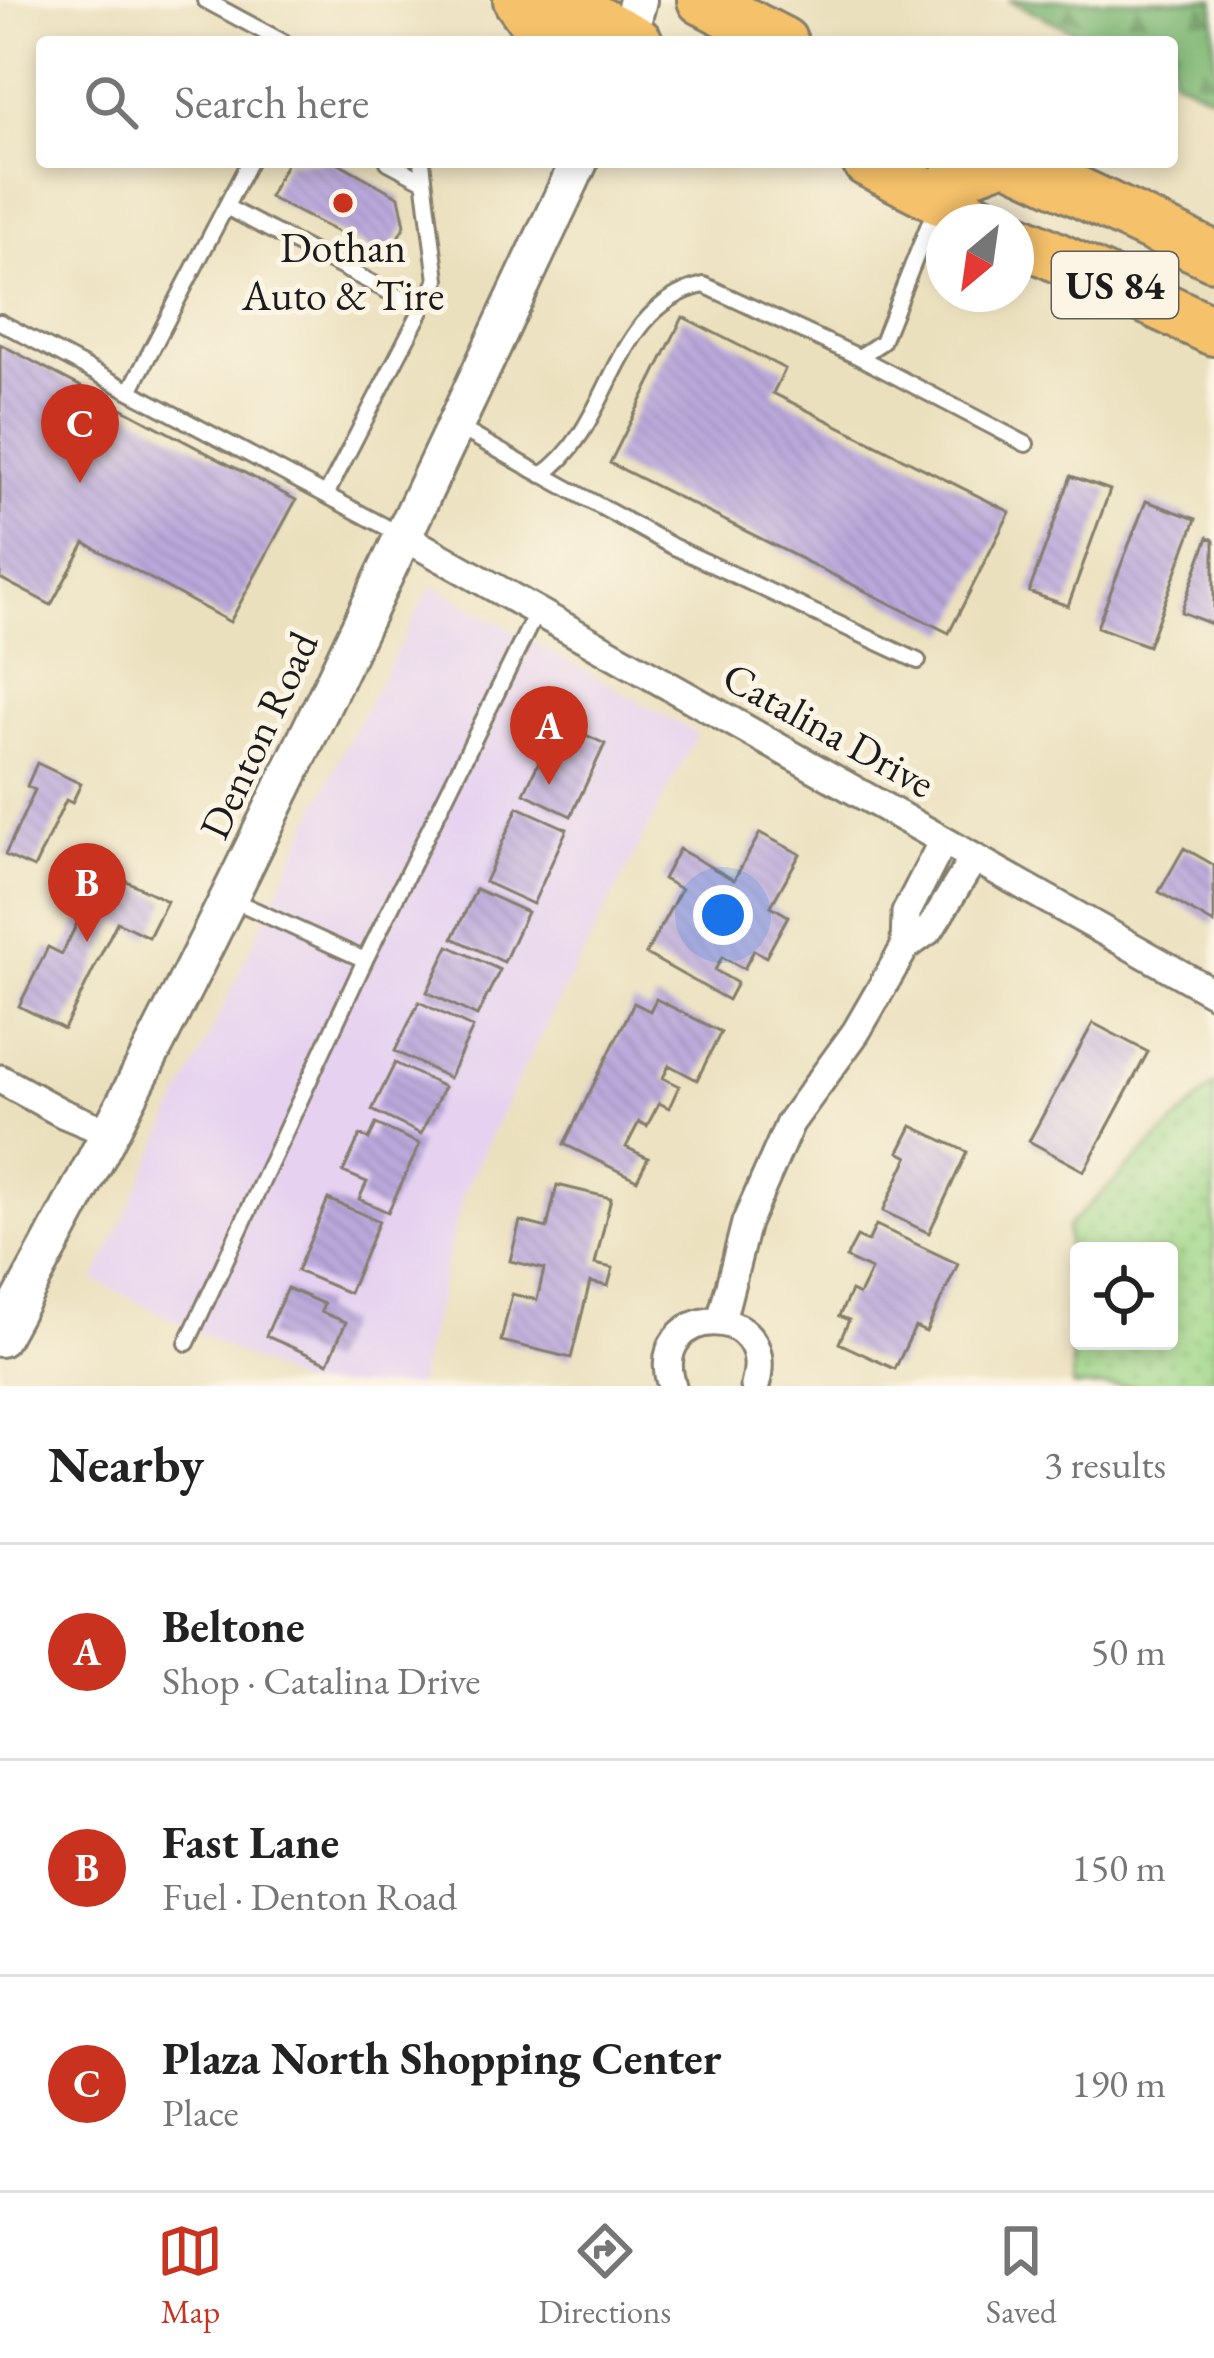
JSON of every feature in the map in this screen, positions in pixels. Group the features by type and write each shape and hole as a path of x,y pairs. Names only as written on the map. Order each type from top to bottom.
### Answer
{"highway":[{"path":"518,0 544,36"},
{"path":"558,0 633,30"},
{"path":"702,0 771,36"},
{"path":"761,0 791,36"},
{"path":"878,168 947,204"},
{"path":"939,200 956,176 977,168"},
{"name":"US 84","path":"1028,168 1214,256"},
{"name":"US 84","path":"1034,247 1214,332"}],"street":[{"name":"Denton Road","path":"0,1337 112,1134 230,898 576,168"},
{"name":"Catalina Drive","path":"403,536 1214,993"},
{"path":"905,947 906,914 943,841"},
{"path":"722,1321 746,1222 790,1123 856,1032 905,947 930,929 974,858"},
{"path":"0,1079 112,1134"},
{"path":"672,1386 668,1370 674,1342 697,1324 722,1321 752,1341 759,1371 755,1386"}],"lane":[{"path":"205,0 272,36"},
{"path":"130,391 246,168"},
{"path":"399,168 424,181"},
{"path":"326,495 437,280 423,168"},
{"path":"859,357 882,342 939,200"},
{"path":"226,207 422,309"},
{"path":"540,473 565,460 642,322 680,291 704,285 859,357 1026,444"},
{"path":"0,322 403,536"},
{"path":"454,425 672,546 918,662"},
{"path":"187,1343 365,960 536,613"},
{"path":"230,898 365,960"}],"shaded area":[{"path":"432,585 697,734 463,1193 417,1386 302,1386 95,1280 346,745"}],"green space":[{"path":"1008,0 1214,0 1214,97 1178,80 1178,36 1084,36"},
{"path":"1214,1085 1214,1386 1073,1386 1072,1350 1178,1350 1178,1242 1070,1242 1070,1306 1067,1227"}],"building":[{"path":"284,168 348,168 399,197 405,225 387,257 269,197"},
{"path":"683,317 785,369 773,393 1010,512 949,633 610,463"},
{"path":"0,344 296,500 230,622 85,543 51,605 0,578"},
{"path":"1071,476 1110,490 1068,606 1029,592"},
{"path":"1146,501 1196,519 1148,646 1097,627"},
{"path":"1208,537 1214,540 1214,625 1181,612"},
{"path":"558,722 605,744 571,816 524,793"},
{"path":"37,763 81,784 72,803 66,800 34,868 5,855 35,790 27,786"},
{"path":"518,807 567,829 533,904 485,882"},
{"path":"760,833 800,854 771,906 788,916 766,957 754,950 744,969 722,957 715,970 737,983 728,1000 646,954 681,889 663,879 679,849 734,880"},
{"path":"1184,848 1214,865 1214,924 1159,892"},
{"path":"74,855 167,901 149,937 117,922 64,1029 19,1006 48,947 62,954 85,907 56,893"},
{"path":"476,889 527,912 504,962 453,938"},
{"path":"449,946 500,970 477,1016 427,992"},
{"path":"656,999 721,1032 697,1080 669,1065 663,1078 679,1086 669,1108 659,1103 647,1126 639,1122 626,1147 648,1158 637,1180 564,1144 634,1003 650,1011"},
{"path":"419,1002 473,1028 449,1078 395,1051"},
{"path":"1093,1023 1148,1052 1084,1171 1029,1141"},
{"path":"395,1063 444,1087 421,1134 372,1110"},
{"path":"376,1124 420,1144 388,1212 359,1199 367,1182 343,1172 360,1135 369,1139"},
{"path":"912,1126 967,1152 929,1233 883,1211 908,1157 899,1152"},
{"path":"557,1185 611,1198 595,1264 613,1268 608,1286 590,1282 571,1358 501,1341 512,1294 537,1300 544,1269 510,1261 520,1221 547,1228"},
{"path":"328,1199 379,1221 349,1293 297,1271"},
{"path":"876,1225 958,1264 926,1332 915,1327 895,1369 839,1343 849,1320 839,1316 851,1291 859,1295 871,1270 846,1258 857,1237 868,1242"},
{"path":"287,1288 324,1304 321,1312 346,1322 328,1363 266,1336"}],"place":[{"name":"Dothan Auto & Tire","path":"343,203"},
{"name":"Plaza North Shopping Center","path":"80,483"},
{"name":"Beltone","path":"549,785"},
{"name":"Fast Lane","path":"87,942"}]}
